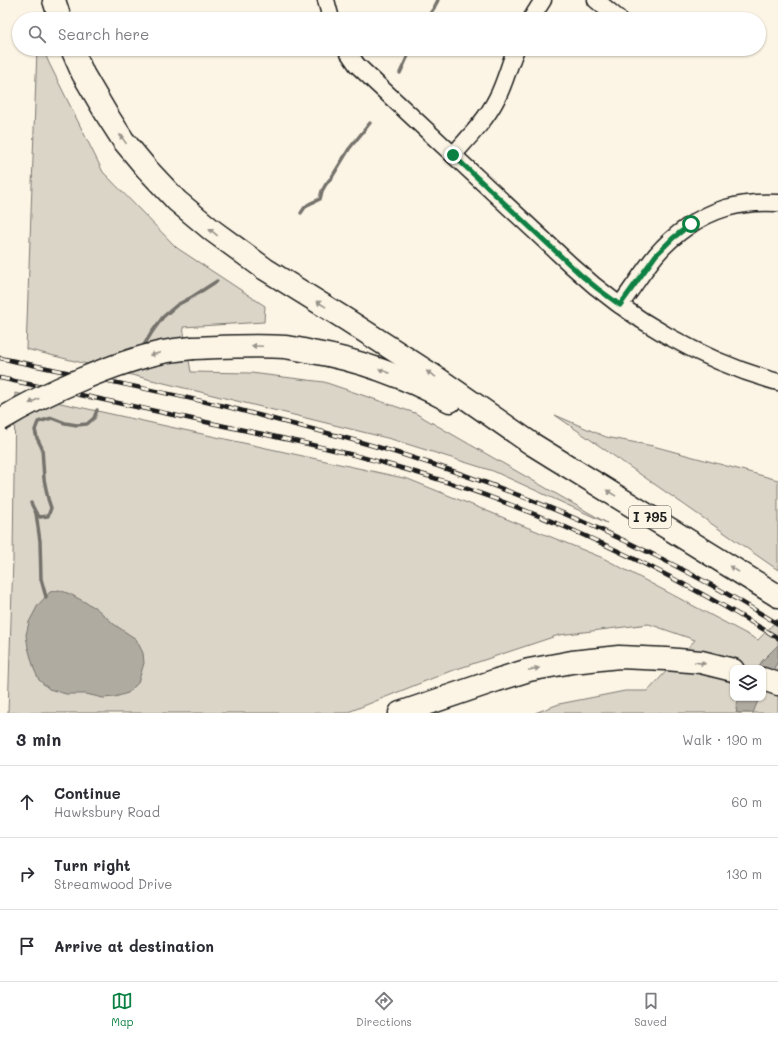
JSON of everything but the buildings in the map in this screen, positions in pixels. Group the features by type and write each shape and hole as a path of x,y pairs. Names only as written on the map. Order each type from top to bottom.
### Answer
{"highway":[{"path":"54,0 58,12"},
{"path":"75,56 83,74 123,140 147,169 177,201 213,231 265,269 437,378 532,444"},
{"path":"0,420 52,392 96,373 140,357 193,348 243,346 287,347 329,355 378,369 432,391 532,444"},
{"name":"I 795","path":"532,444 772,593"},
{"path":"400,713 529,670 572,662 619,658 666,659 701,662 730,669"},
{"path":"439,713 497,680"},
{"path":"766,680 778,684"}],"street":[{"path":"326,0 329,12"},
{"path":"535,12 543,0"},
{"path":"596,0 611,12"},
{"path":"351,56 357,65 582,276 598,289 656,329 689,347 729,366 778,382"},
{"path":"453,155 479,126 496,100 513,56"},
{"path":"620,305 656,255 673,238 691,224 709,214 726,208 764,202 778,203"}],"shaded area":[{"path":"37,56 46,56 103,172 177,248 265,306 264,322 183,327 191,372 251,373 324,382 415,413 607,523 493,471 391,439 26,349"},
{"path":"15,393 408,479 603,558 758,640 778,619 778,713 535,713 559,704 625,691 648,691 695,640 649,624 559,635 448,672 346,713 8,713 13,559"},
{"path":"555,415 606,437 653,446 778,480 778,570"},
{"path":"59,590 70,594 96,608 115,625 136,639 143,653 144,663 138,683 128,693 115,697 103,698 86,694 66,694 49,689 39,680 34,669 26,635 29,622 38,605 50,592"},
{"path":"778,645 778,661 766,683 766,665 760,665"},
{"path":"738,701 758,701 753,713 737,713 736,708"}],"waterway":[{"path":"431,12 438,0"},
{"path":"400,73 408,56"},
{"path":"301,213 311,203 320,199 326,184 349,149 370,123"},
{"path":"144,345 163,317 177,305 217,281"},
{"path":"31,503 36,513 40,517 48,516 51,508 44,479 42,448 35,430 38,422 52,418 65,423 77,425 87,424 94,418 97,410"},
{"path":"36,513 40,541 41,579 46,597"}],"railway":[{"path":"0,358 224,406 364,443 453,471 597,528 689,573 778,624"},
{"path":"0,378 308,444 378,461 451,483 499,500 595,540 688,586 778,638"}],"route":[{"path":"453,155 582,276 620,305 656,255 673,238 691,224"}]}
